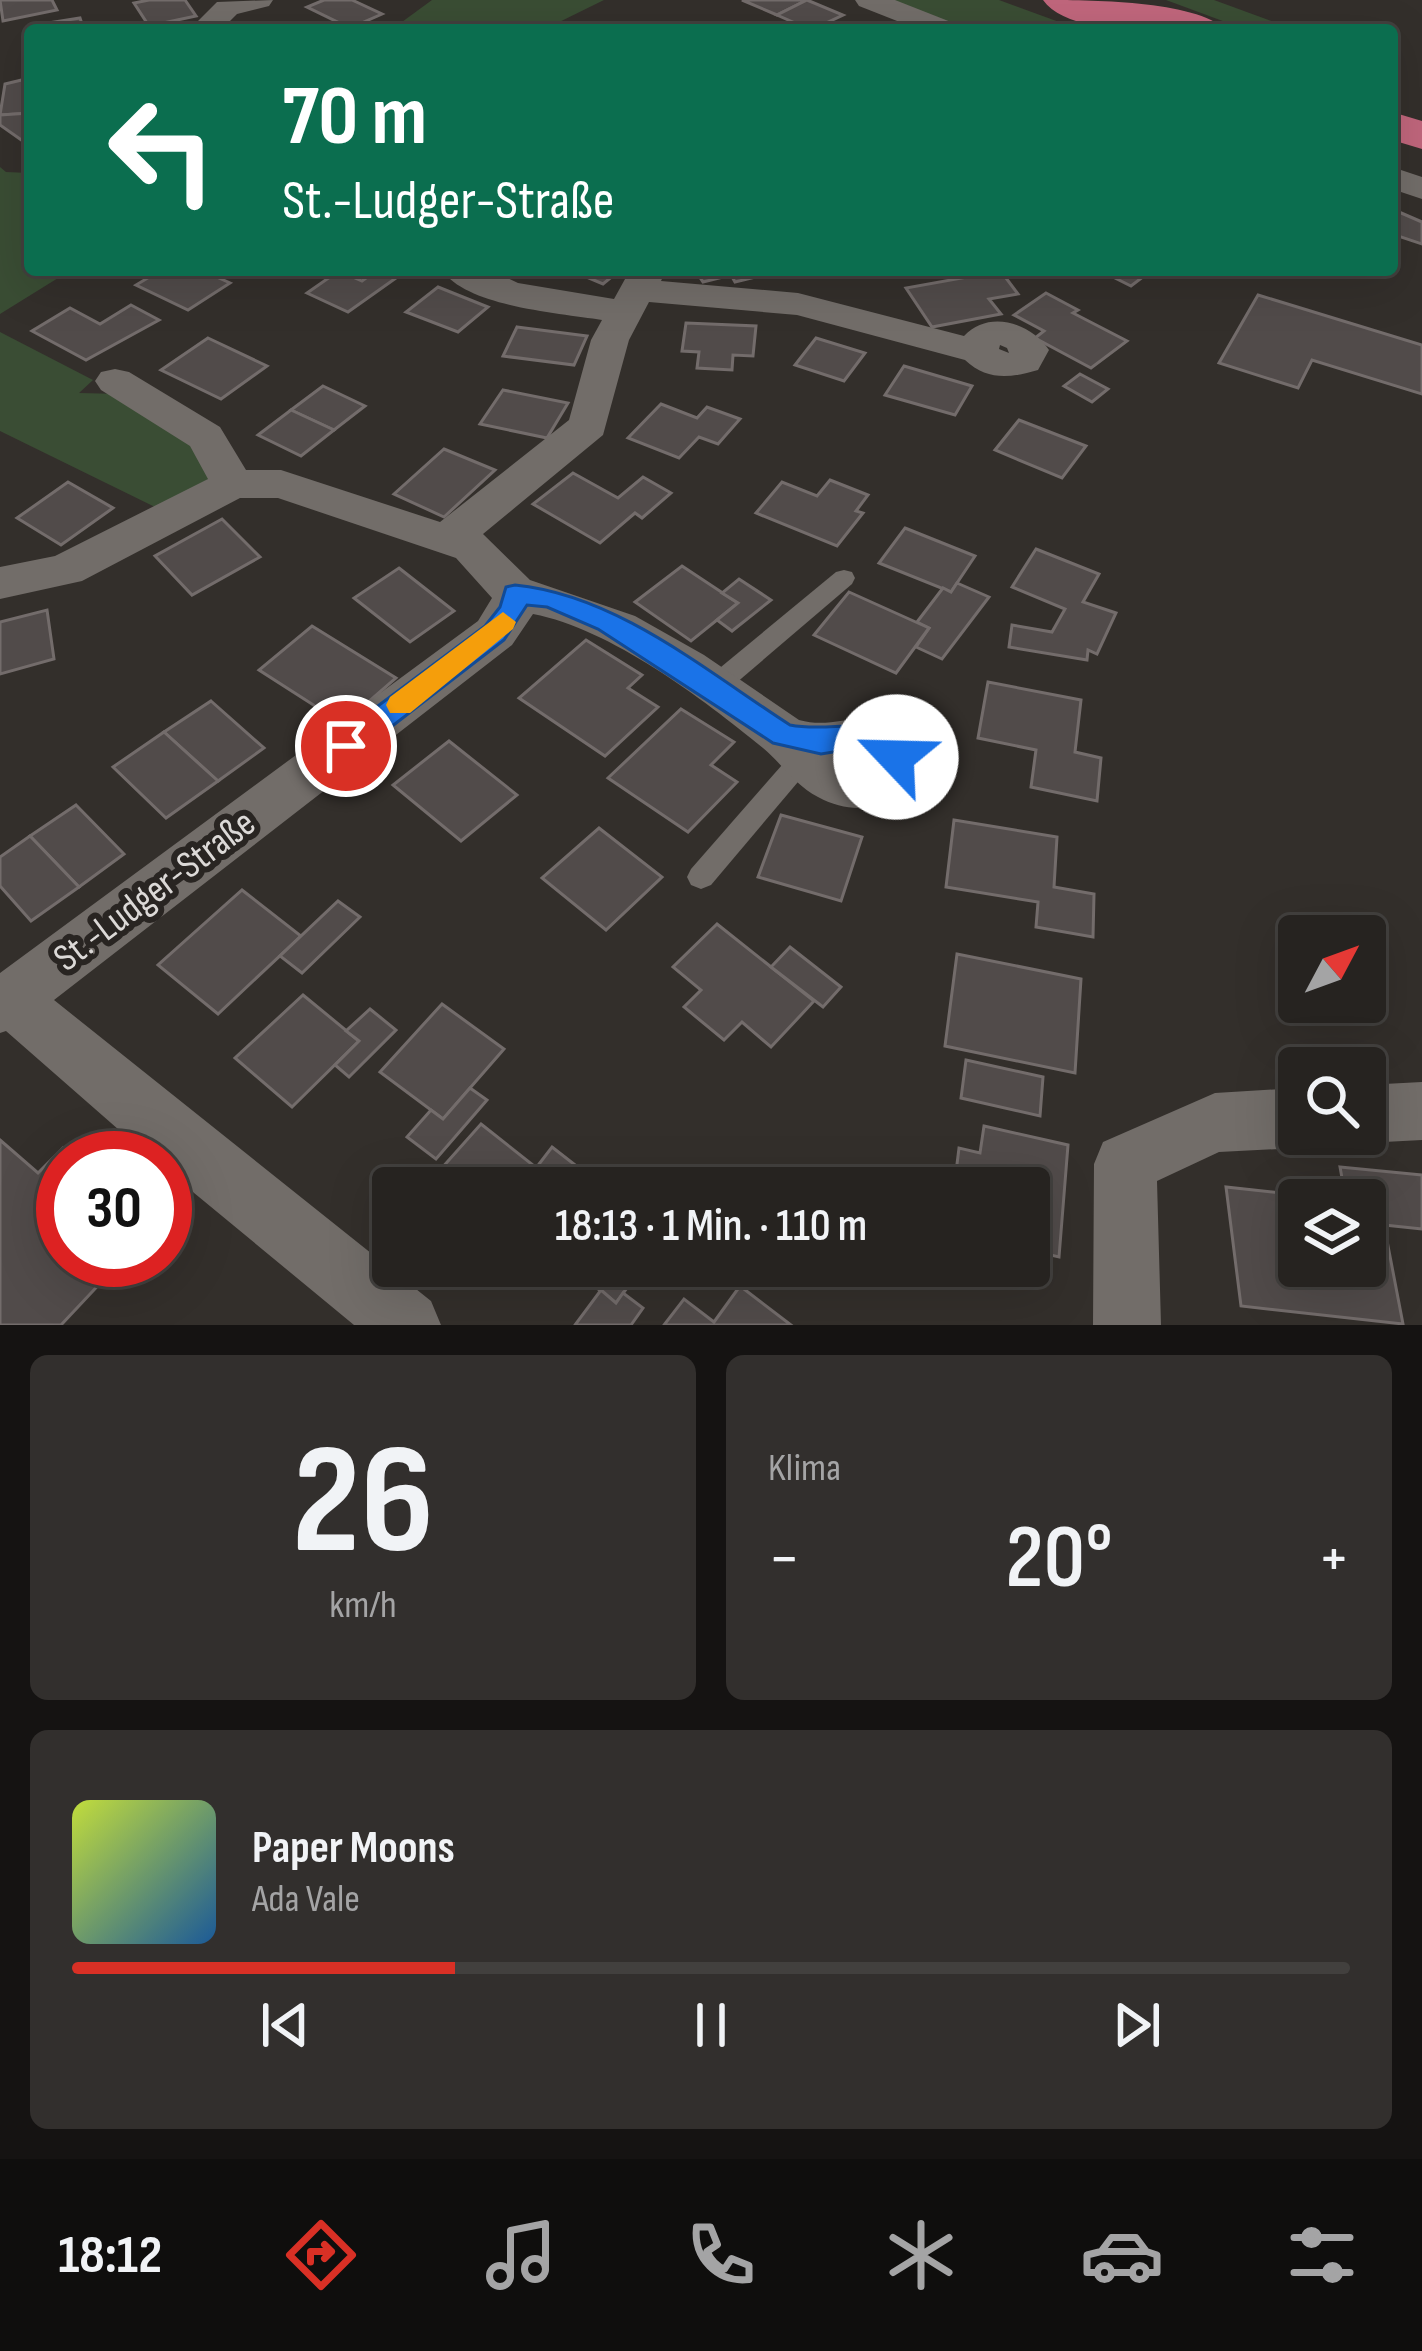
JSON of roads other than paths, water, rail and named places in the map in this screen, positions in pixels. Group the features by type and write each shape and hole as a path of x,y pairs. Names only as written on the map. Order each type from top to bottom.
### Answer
{"highway":[{"path":"1063,0 1127,24"},
{"path":"1125,0 1189,24"}],"street":[{"path":"212,21 259,0"},
{"path":"869,0 931,24"},
{"path":"473,276 509,293 637,291 798,304 979,352"},
{"path":"446,540 588,426 610,340 637,291"},
{"path":"115,381 205,437 233,484"},
{"path":"11,572 66,569 233,484 281,484 471,546 515,594 551,598 607,622 794,746"},
{"name":"St.-Ludger-Straße","path":"5,1003 495,633 513,609 515,594"},
{"path":"5,1003 407,1325"},
{"path":"1386,1113 1422,1111"},
{"path":"1127,1325 1124,1164 1215,1123 1278,1119"}],"lane":[{"path":"713,688 844,578"},
{"path":"701,877 794,746"}]}
